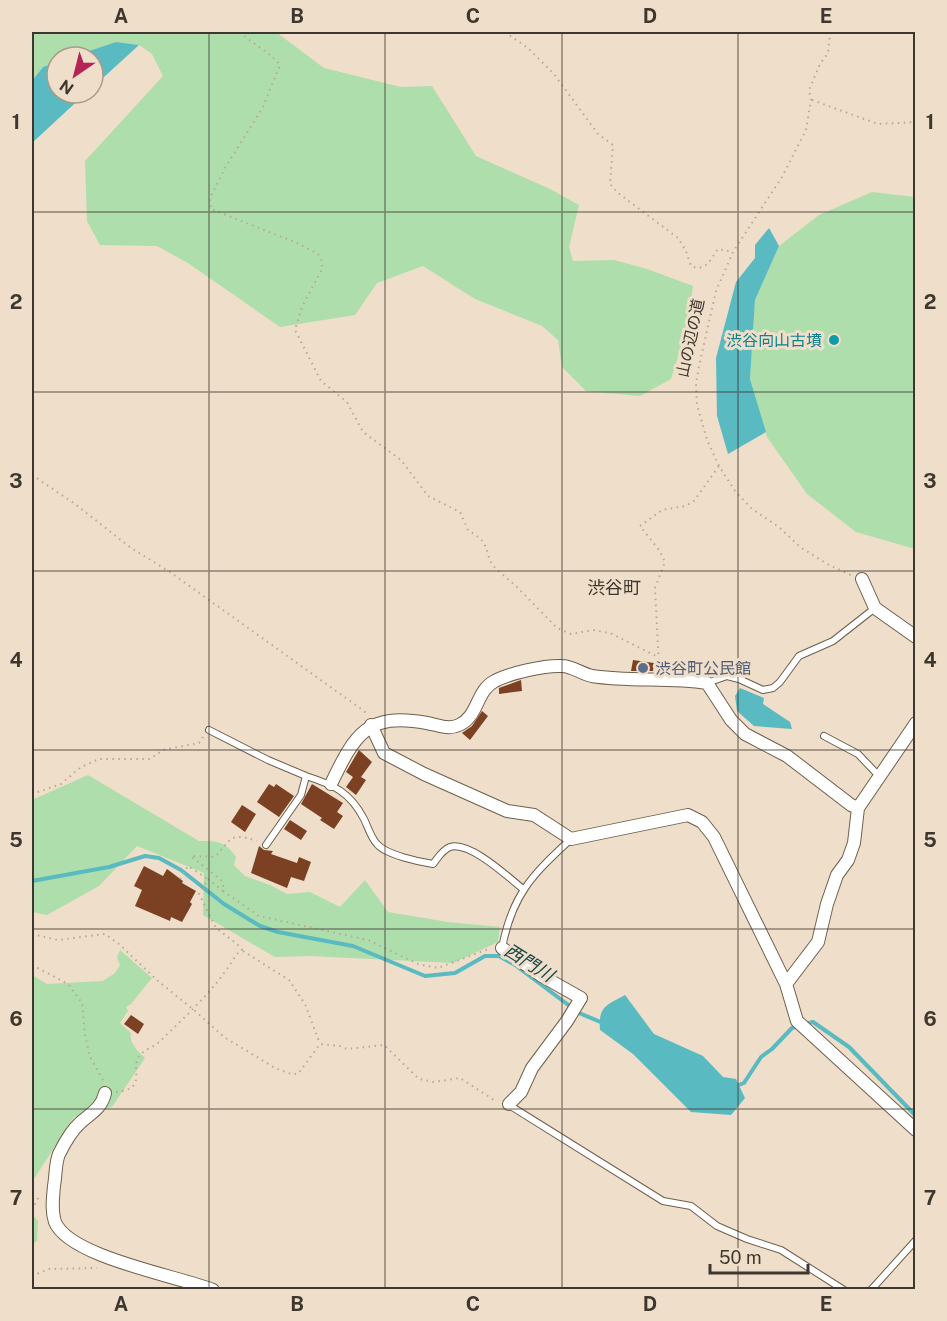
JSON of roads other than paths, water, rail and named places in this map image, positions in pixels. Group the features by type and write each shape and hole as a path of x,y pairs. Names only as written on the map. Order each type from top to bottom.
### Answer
{"street":[{"path":"862,579 876,608 915,637"},
{"path":"331,784 342,761 362,733 371,725 397,720 449,728 460,725 471,715 486,686 506,676 564,666 590,676 706,683 731,720 745,734 787,756 858,808"},
{"path":"371,725 384,753 424,774 507,811 534,815 572,839 688,815 702,822 714,837 786,984 802,1025 915,1130"},
{"path":"786,984 818,942 826,904 837,875 848,860 854,843 858,808 914,728"},
{"path":"502,948 542,976 581,998 532,1068 520,1092 508,1104"},
{"path":"105,1093 103,1102 90,1116 78,1124 58,1155 52,1208 59,1229 95,1253 213,1290"}],"lane":[{"path":"706,683 727,676 763,690 772,688 780,682 799,656 833,641 876,608"},
{"path":"209,730 268,760 331,784 351,800 363,817 377,846 413,862 434,864 442,852 449,847 458,846 492,864 523,889"},
{"path":"824,736 858,754 880,776"},
{"path":"266,845 302,795 306,776"},
{"path":"502,948 513,909 523,889 534,874 572,839"},
{"path":"508,1104 663,1201 691,1206 717,1226 781,1250 844,1290"},
{"path":"871,1290 915,1240"}],"water":[{"path":"116,42 139,45 105,76 105,46"},
{"path":"45,66 45,105 73,105 32,143 32,81"},
{"path":"769,228 779,246 755,300 750,379 766,432 728,454 717,416 716,358 736,282 755,258 755,245"},
{"path":"740,688 764,698 763,704 790,722 792,729 754,726 737,711 735,696"},
{"path":"625,995 654,1034 703,1056 723,1077 736,1079 745,1098 731,1115 691,1112 633,1054 600,1030 602,1011"}],"waterway":[{"name":"西門川","path":"32,881 109,867 145,856 159,858 181,870 224,904 260,926 278,932 353,946 425,976 455,973 485,956 499,956 515,965 579,1013 603,1023"},
{"name":"西門川","path":"805,1024 813,1022 849,1047 916,1116"},
{"name":"西門川","path":"736,1086 744,1083 761,1057 792,1028 798,1026"}],"place":[{"name":"渋谷向山古墳","path":"834,340"},
{"name":"渋谷町公民館","path":"643,668"}],"district":[{"name":"渋谷町","path":"614,588"}]}
